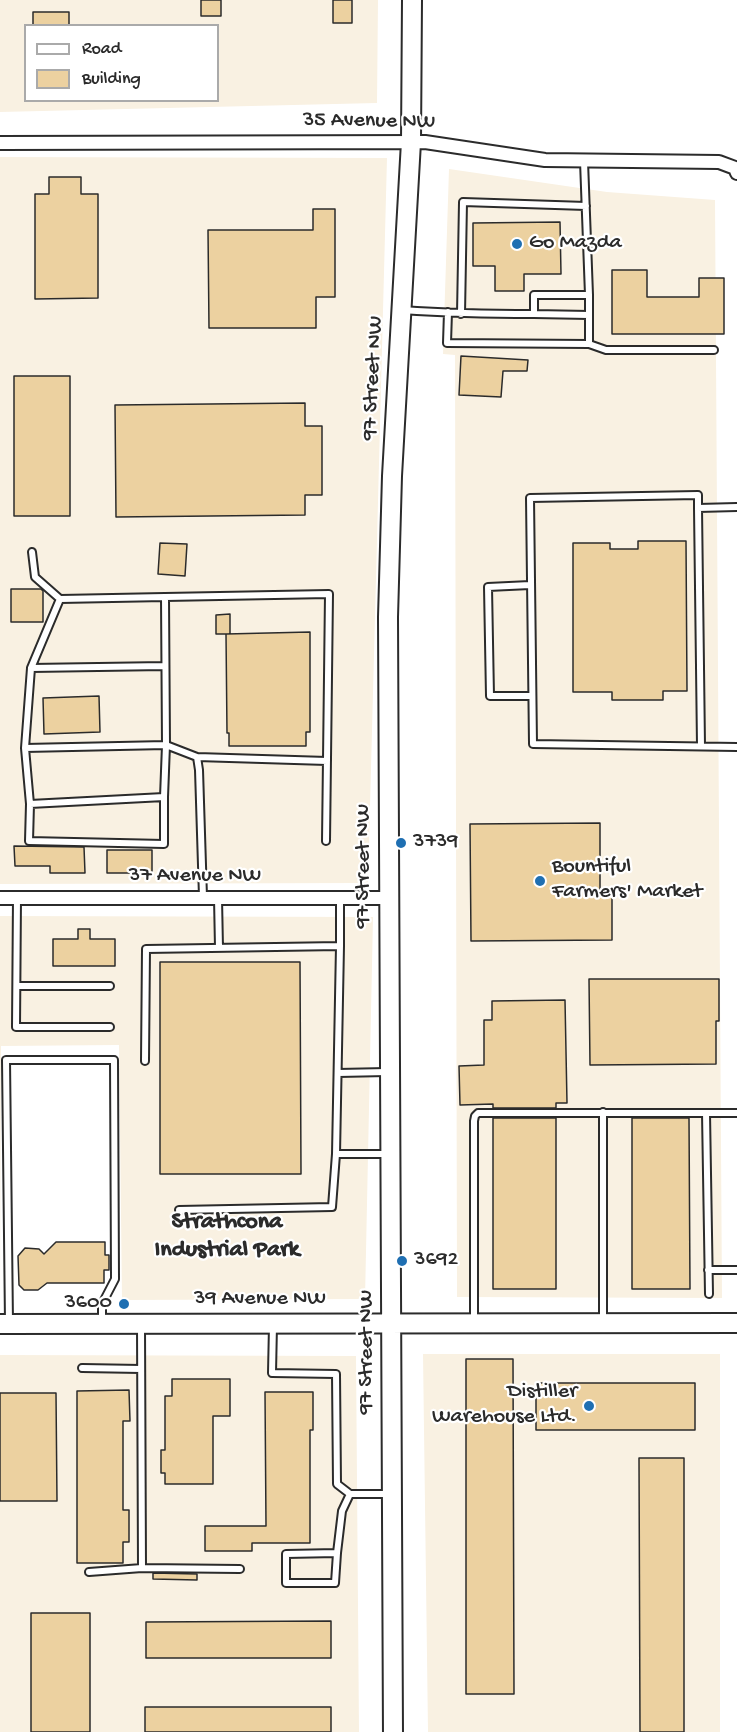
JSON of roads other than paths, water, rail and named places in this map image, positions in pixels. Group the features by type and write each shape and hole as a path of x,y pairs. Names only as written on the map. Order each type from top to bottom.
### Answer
{"street":[{"name":"97 Street NW","path":"393,1732 388,617 392,476 411,142 412,0"},
{"name":"35 Avenue NW","path":"0,143 431,142 546,160 719,162 736,170"},
{"name":"37 Avenue NW","path":"0,898 389,898"},
{"name":"39 Avenue NW","path":"5,1324 737,1323"}],"lane":[{"path":"584,161 589,344"},
{"path":"461,314 463,202 586,206"},
{"path":"534,314 534,295 589,295"},
{"path":"402,310 461,314 589,315"},
{"path":"448,312 447,343 589,344 606,350 714,350"},
{"path":"702,746 698,495 530,498 533,744 737,747"},
{"path":"698,508 737,507"},
{"path":"32,552 34,577 60,599 329,594 326,842"},
{"path":"530,585 489,587 490,696 532,696"},
{"path":"60,599 31,668 25,748 30,804 29,841 164,844 165,597"},
{"path":"31,668 165,666"},
{"path":"25,748 166,745 197,757 327,761"},
{"path":"197,757 203,898"},
{"path":"30,804 164,797"},
{"path":"17,898 16,1028 110,1027"},
{"path":"218,898 219,948"},
{"path":"179,1210 332,1207 339,1073 340,898"},
{"path":"144,1061 146,949 340,946"},
{"path":"17,986 110,986"},
{"path":"5,1324 6,1060 114,1059 115,1280 102,1304 102,1324"},
{"path":"339,1073 390,1072"},
{"path":"474,1323 475,1116 484,1112 737,1113"},
{"path":"603,1112 603,1323"},
{"path":"706,1113 709,1294"},
{"path":"336,1154 391,1154"},
{"path":"708,1270 737,1270"},
{"path":"273,1323 272,1373 336,1374 337,1484 350,1494 392,1494"},
{"path":"141,1324 142,1568"},
{"path":"82,1368 141,1369"},
{"path":"337,1553 286,1554 286,1583 335,1583 342,1511 350,1494"},
{"path":"89,1572 142,1568 240,1569"}],"place":[{"name":"Go Mazda","path":"517,244"},
{"name":"3739","path":"401,843"},
{"name":"Bountiful Farmers' Market","path":"540,881"},
{"name":"3692","path":"402,1261"},
{"name":"3600","path":"124,1304"},
{"name":"Distiller Warehouse Ltd.","path":"589,1406"}],"district":[{"name":"Strathcona Industrial Park","path":"227,1237"}]}
